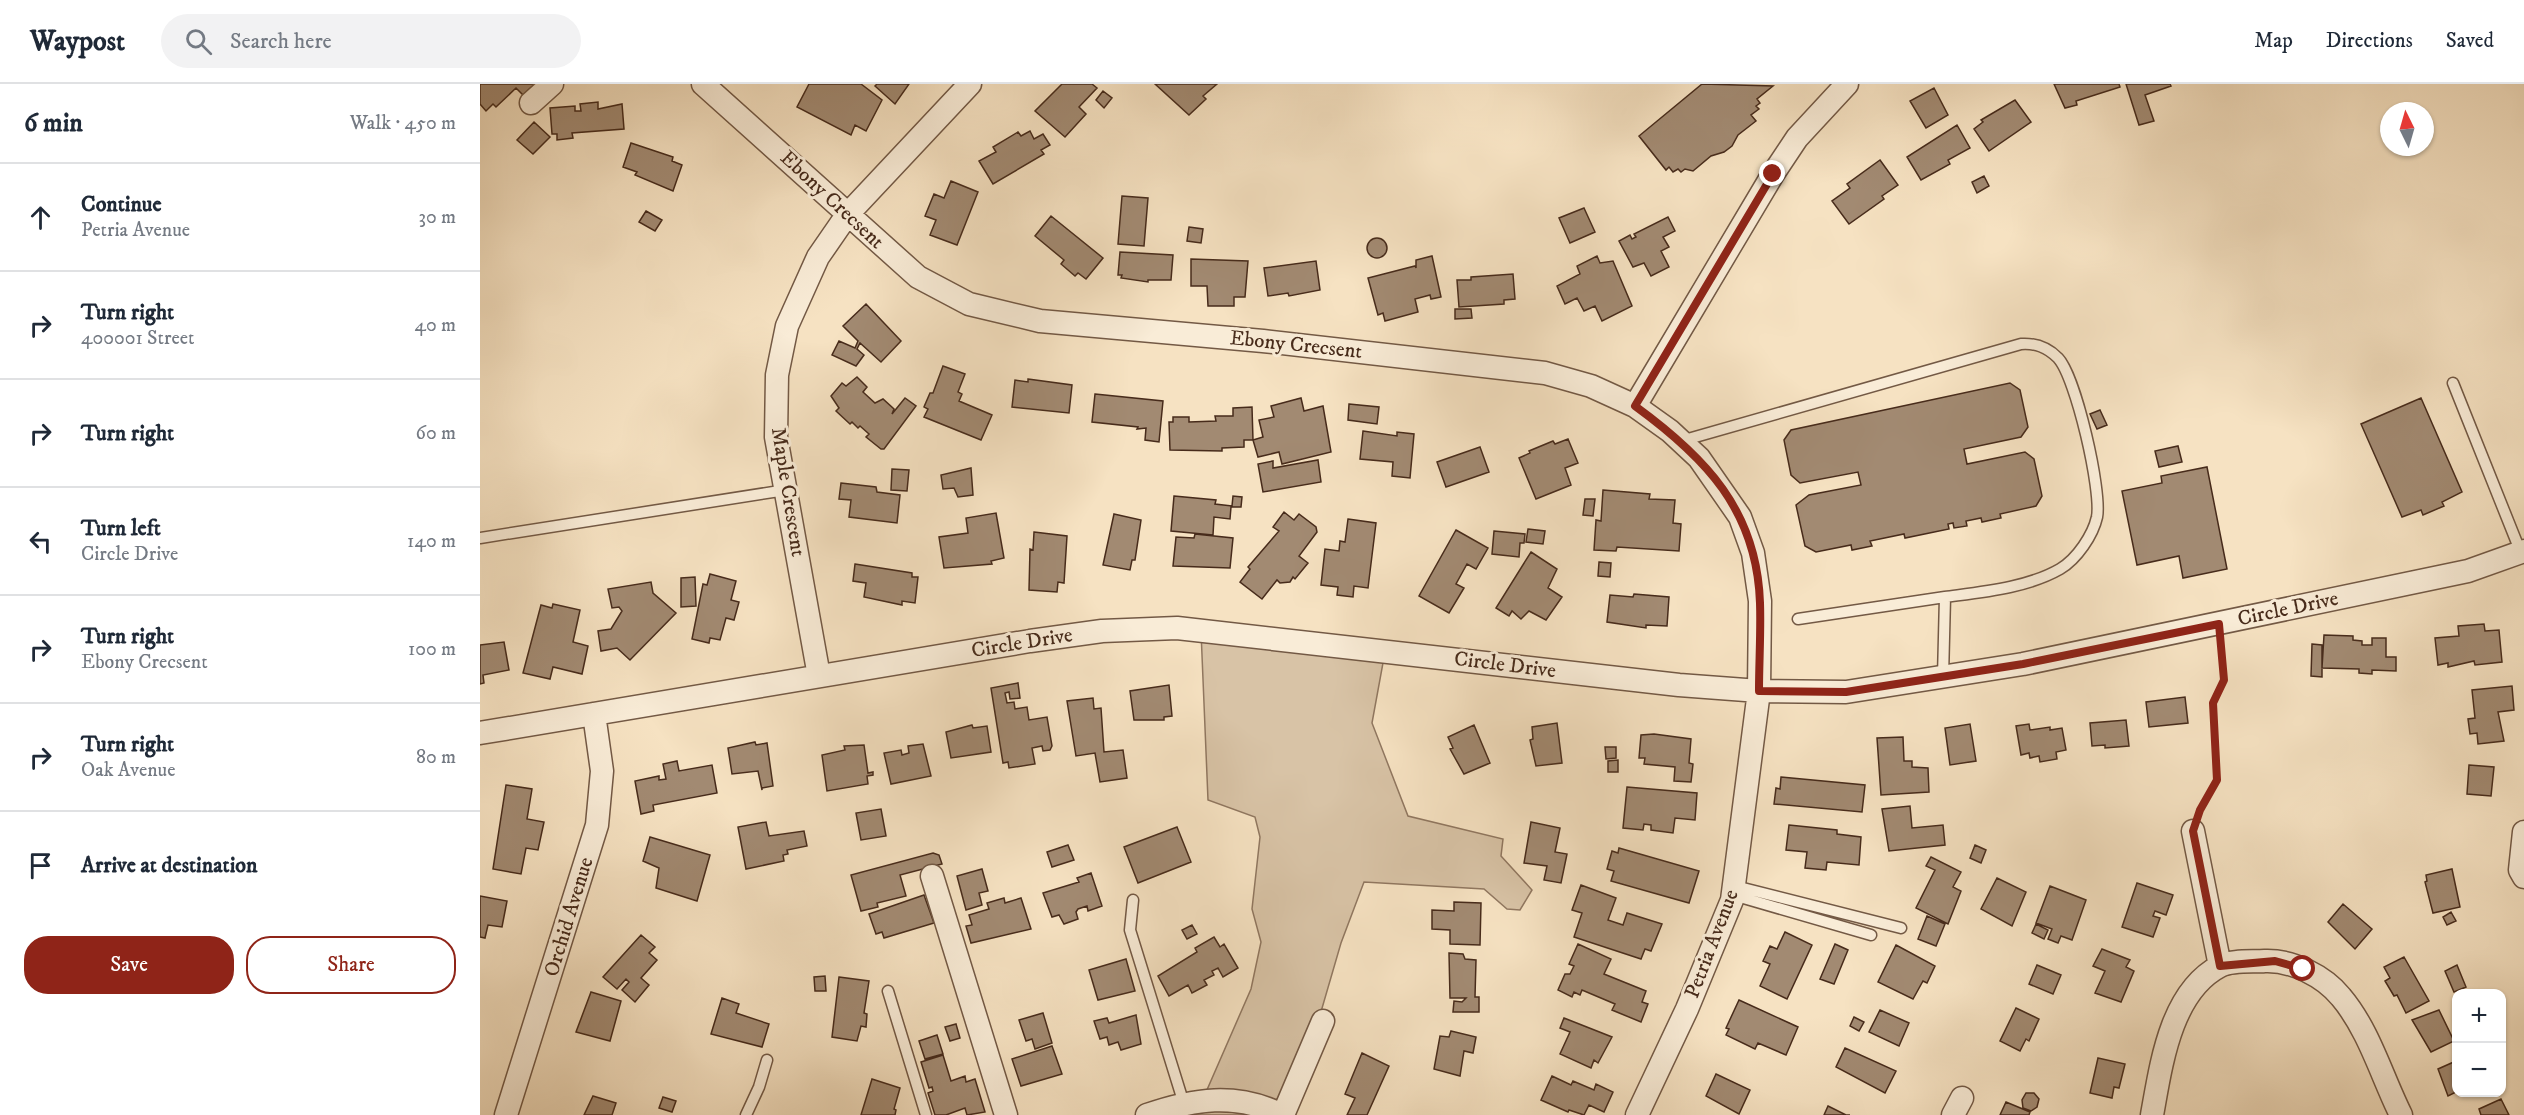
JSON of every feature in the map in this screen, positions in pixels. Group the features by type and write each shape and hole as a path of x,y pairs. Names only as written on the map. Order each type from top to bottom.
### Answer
{"street":[{"path":"531,103 552,84"},
{"name":"Ebony Crecsent","path":"703,84 918,277 969,304 1040,321 1501,366 1545,373 1591,386 1635,406 1699,458 1724,491 1740,518 1753,554 1760,601 1759,691"},
{"name":"Maple Crescent","path":"819,676 777,437 777,375 787,327 818,257 847,215 970,84"},
{"path":"1635,406 1773,174 1797,138 1847,84"},
{"name":"Circle Drive","path":"480,733 1102,631 1177,628 1679,685 1759,691 1846,692 2023,664 2468,571 2523,556"},
{"name":"Petria Avenue","path":"1637,1115 1714,947 1734,891 1759,691"},
{"name":"Orchid Avenue","path":"506,1115 597,825 602,771 594,714"},
{"path":"2193,831 2220,966"},
{"path":"2524,832 2520,870 2524,877"},
{"path":"932,876 1006,1115"},
{"path":"2152,1115 2172,1024 2193,990 2220,966 2275,961 2303,969 2322,979 2341,996 2355,1016 2401,1115"},
{"path":"1147,1115 1199,1099 1222,1098 1246,1102 1283,1115 1323,1021"}],"lane":[{"path":"1680,441 2021,344 2032,344 2047,349 2060,360 2082,422 2098,500 2092,534 2062,568 2030,581 1945,597 1798,619"},
{"path":"2453,382 2523,556"},
{"path":"480,538 786,490"},
{"path":"1943,677 1945,597"},
{"path":"1734,891 1901,928"},
{"path":"1734,891 1871,935"},
{"path":"1134,900 1130,916 1133,939 1184,1104"},
{"path":"888,991 926,1115"},
{"path":"746,1115 759,1087 767,1060"}],"path":[{"path":"2193,831 2200,810 2217,780 2213,703 2224,680 2219,624"}],"shaded area":[{"path":"1201,631 1385,652 1372,723 1408,816 1503,839 1501,856 1532,890 1520,910 1507,909 1484,889 1364,882 1341,943 1318,1022 1280,1115 1196,1115 1251,989 1261,942 1252,909 1260,837 1255,817 1208,800"}],"building":[{"path":"480,84 535,84 523,95 516,88 496,107 493,104 486,111 480,104"},
{"path":"809,84 861,84 882,100 866,131 855,125 851,135 797,107"},
{"path":"877,84 909,84 895,104 875,86"},
{"path":"1062,84 1092,84 1097,88 1079,107 1086,114 1065,137 1035,111"},
{"path":"1155,84 1217,84 1203,96 1206,99 1189,115"},
{"path":"1702,84 1773,86 1757,99 1760,103 1756,106 1759,109 1751,115 1756,121 1738,135 1732,146 1724,152 1711,156 1693,171 1685,169 1681,172 1678,169 1673,172 1669,167 1666,170 1639,136"},
{"path":"2054,84 2119,84 2120,87 2076,101 2077,105 2065,108"},
{"path":"2126,84 2170,84 2171,86 2145,95 2154,121 2139,125"},
{"path":"1934,88 1948,115 1926,128 1910,101"},
{"path":"1103,91 1112,98 1104,108 1096,100"},
{"path":"2015,100 2031,122 1989,151 1974,129 1983,122 1981,120"},
{"path":"598,102 598,109 622,104 624,129 572,133 573,138 557,140 557,134 552,134 550,108 575,106 575,111 581,111 580,104"},
{"path":"534,122 550,137 533,154 517,140"},
{"path":"1957,125 1970,148 1948,160 1950,164 1921,180 1907,157"},
{"path":"1030,131 1034,139 1043,134 1050,145 1041,150 1044,154 993,184 979,161 996,152 993,147 1018,132 1021,136"},
{"path":"631,143 673,157 672,161 682,165 673,191 635,175 637,172 623,167"},
{"path":"1880,160 1898,185 1882,196 1884,199 1849,224 1832,201 1850,188 1847,184"},
{"path":"1984,176 1989,186 1977,193 1972,182"},
{"path":"951,181 978,192 957,245 930,235 936,220 925,216 934,194 944,198"},
{"path":"1122,196 1148,198 1144,246 1118,244"},
{"path":"1584,208 1595,232 1570,243 1559,218"},
{"path":"646,211 662,220 655,231 639,222"},
{"path":"1051,216 1103,258 1086,279 1078,273 1075,276 1061,264 1064,260 1035,236"},
{"path":"1668,217 1675,231 1663,237 1669,247 1661,251 1669,267 1651,276 1644,263 1633,267 1619,241 1630,235 1632,239 1636,237 1634,234"},
{"path":"1189,227 1203,229 1201,243 1187,241"},
{"path":"1377,238 1384,241 1387,248 1384,255 1377,258 1370,255 1367,248 1370,241"},
{"path":"1120,252 1173,255 1171,280 1148,280 1148,282 1121,278 1122,275 1118,275"},
{"path":"1432,256 1441,297 1431,299 1430,295 1415,299 1418,312 1385,321 1383,313 1378,315 1368,278 1415,266 1416,268 1416,260"},
{"path":"1597,256 1600,263 1613,261 1632,306 1602,321 1595,306 1584,311 1577,298 1565,304 1557,286 1580,274 1577,266"},
{"path":"1191,259 1248,261 1245,297 1234,297 1234,306 1208,306 1207,286 1191,286"},
{"path":"1316,261 1320,290 1289,296 1288,293 1268,296 1264,268"},
{"path":"1513,274 1515,299 1504,300 1504,304 1459,307 1457,280"},
{"path":"866,304 901,341 881,362 860,343 857,349 864,355 856,366 832,355 839,341 855,348 858,341 843,326"},
{"path":"1455,309 1471,309 1472,318 1455,319"},
{"path":"943,366 965,374 958,392 962,394 959,401 992,415 981,440 924,417 928,409 924,407 930,393 933,393"},
{"path":"857,377 867,387 863,392 875,403 883,399 894,409 892,414 905,398 916,406 884,449 866,437 869,434 860,426 858,428 852,422 850,424 836,411 839,408 831,396 842,383 846,386"},
{"path":"1028,379 1072,385 1069,413 1012,407 1015,380 1028,382"},
{"path":"2010,383 2020,390 2028,427 2021,437 1964,449 1967,464 2025,452 2034,459 2042,496 2036,506 2000,514 2001,518 1982,522 1981,518 1966,521 1967,526 1954,528 1953,523 1948,524 1949,529 1905,538 1904,534 1870,541 1872,546 1852,550 1851,545 1816,552 1805,546 1796,505 1809,495 1861,485 1858,472 1800,483 1791,475 1784,440 1791,430"},
{"path":"1095,394 1163,401 1159,442 1145,440 1146,428 1137,429 1138,427 1092,422"},
{"path":"1301,398 1304,411 1323,406 1331,452 1282,464 1279,452 1258,457 1253,440 1263,437 1259,420 1274,417 1271,406"},
{"path":"2421,398 2462,492 2442,502 2444,506 2423,515 2421,510 2402,517 2361,424"},
{"path":"1349,404 1379,407 1377,424 1348,420"},
{"path":"1252,407 1253,440 1244,440 1244,447 1222,448 1222,451 1170,450 1169,422 1173,422 1173,417 1189,417 1189,422 1216,421 1215,416 1233,416 1233,408"},
{"path":"2100,410 2107,425 2097,429 2090,414"},
{"path":"1363,431 1397,436 1397,432 1414,434 1410,478 1392,476 1393,462 1360,459"},
{"path":"1568,439 1578,463 1565,468 1571,485 1536,499 1519,458 1553,441 1555,444"},
{"path":"2178,446 2182,462 2159,467 2155,451"},
{"path":"1480,447 1489,472 1446,487 1437,462"},
{"path":"1318,460 1321,482 1263,492 1258,464 1273,461 1273,468"},
{"path":"2207,467 2227,569 2183,578 2179,556 2137,565 2122,491 2162,483 2161,476"},
{"path":"971,468 973,495 958,497 954,488 943,489 941,475"},
{"path":"892,469 909,470 907,491 891,490"},
{"path":"841,483 876,487 877,492 900,495 897,523 849,517 851,500 839,499"},
{"path":"1603,490 1650,494 1649,499 1675,500 1673,523 1681,524 1679,551 1617,547 1616,551 1594,550 1596,520 1601,521"},
{"path":"1174,496 1216,500 1215,504 1232,506 1233,496 1242,497 1241,507 1231,507 1230,519 1214,517 1213,535 1171,531"},
{"path":"1585,499 1595,499 1593,516 1583,515"},
{"path":"1284,512 1294,520 1299,514 1316,527 1317,532 1299,556 1308,563 1295,579 1293,577 1290,582 1280,583 1277,580 1262,599 1240,582 1250,569 1248,567 1279,531 1273,527"},
{"path":"996,513 1004,558 991,561 992,564 944,568 939,537 968,533 966,518"},
{"path":"1114,514 1141,520 1135,560 1132,560 1130,570 1103,565"},
{"path":"1348,519 1376,523 1368,588 1354,586 1353,597 1337,595 1338,587 1321,585 1325,549 1339,551 1340,541 1345,542"},
{"path":"1528,529 1545,531 1543,544 1526,542"},
{"path":"1456,530 1488,548 1476,569 1467,564 1456,584 1464,588 1449,613 1419,596"},
{"path":"1494,531 1525,534 1524,543 1520,543 1519,557 1492,554"},
{"path":"1034,532 1067,536 1064,583 1058,582 1057,592 1029,590 1030,549 1033,550"},
{"path":"1195,534 1233,538 1230,568 1173,566 1176,537 1194,538"},
{"path":"1531,552 1557,569 1548,588 1562,597 1546,620 1529,611 1521,619 1512,611 1509,616 1496,608"},
{"path":"1599,562 1611,563 1610,577 1598,576"},
{"path":"855,564 912,573 912,577 918,577 915,603 902,601 902,605 864,597 866,583 853,581"},
{"path":"710,574 736,581 731,600 739,602 734,620 726,618 720,640 710,638 709,643 692,639 703,584 707,585"},
{"path":"695,577 696,606 681,607 681,578"},
{"path":"651,582 653,593 676,613 630,660 617,648 601,651 598,631 611,629 622,611 619,607 612,608 608,589"},
{"path":"1634,594 1669,597 1667,626 1646,625 1646,628 1607,622 1610,595 1633,597"},
{"path":"553,604 580,610 573,642 588,646 582,674 553,667 550,679 523,673 541,605 552,608"},
{"path":"2484,624 2485,631 2499,630 2502,662 2475,665 2474,661 2448,667 2448,663 2438,665 2435,638 2459,636 2458,626"},
{"path":"2324,635 2353,636 2353,640 2362,641 2362,645 2372,645 2372,638 2386,638 2386,657 2396,657 2396,671 2372,670 2372,674 2359,673 2359,669 2322,668"},
{"path":"504,642 509,670 483,675 484,683 480,684 480,645"},
{"path":"2312,644 2322,645 2322,677 2311,676"},
{"path":"1018,683 1020,698 1010,699 1009,692 1005,693 1007,703 1014,702 1015,709 1027,707 1029,720 1047,717 1052,746 1050,750 1043,751 1042,746 1032,748 1035,764 1009,768 1008,762 1003,763 991,688"},
{"path":"1169,685 1172,716 1164,717 1164,720 1134,720 1130,691"},
{"path":"2512,686 2514,710 2498,712 2504,741 2478,744 2477,733 2470,734 2468,719 2475,718 2472,690"},
{"path":"2185,697 2188,723 2149,727 2146,702"},
{"path":"1093,698 1094,709 1101,708 1104,752 1123,750 1127,778 1100,782 1095,753 1076,756 1067,701"},
{"path":"2126,720 2129,746 2105,748 2105,745 2092,746 2090,723"},
{"path":"1557,723 1562,763 1536,766 1530,740 1533,739 1532,727"},
{"path":"1970,724 1976,761 1950,765 1945,728"},
{"path":"2029,724 2030,730 2062,728 2066,750 2056,752 2057,759 2040,762 2039,756 2030,758 2029,753 2021,755 2016,726"},
{"path":"972,725 973,728 987,726 991,752 951,758 946,732"},
{"path":"1474,725 1490,763 1464,774 1450,749 1453,748 1448,737"},
{"path":"1654,734 1691,739 1689,763 1693,764 1691,782 1674,781 1675,767 1644,764 1645,758 1639,758 1641,735"},
{"path":"1903,737 1904,761 1912,761 1912,767 1928,768 1929,792 1881,795 1877,738"},
{"path":"755,742 756,745 767,743 773,786 762,788 762,790 758,771 732,774 728,748"},
{"path":"923,744 931,776 891,784 884,753 901,750 902,755 909,753 908,746"},
{"path":"864,745 868,773 873,772 873,775 867,776 868,784 827,791 822,755 845,750 844,746"},
{"path":"1605,747 1616,747 1616,758 1606,759"},
{"path":"1618,760 1618,772 1608,772 1608,761"},
{"path":"677,761 679,771 712,765 717,793 653,805 654,811 641,814 635,781 659,776 659,780 666,779 663,764"},
{"path":"2469,765 2494,767 2491,796 2467,794"},
{"path":"1781,777 1865,785 1862,812 1774,804 1776,788 1780,789"},
{"path":"506,785 532,789 527,819 544,822 538,850 526,848 521,874 493,869"},
{"path":"1627,787 1697,793 1695,820 1675,818 1673,833 1651,830 1651,825 1644,824 1643,830 1623,828"},
{"path":"1910,806 1912,828 1943,825 1945,845 1889,851 1882,809"},
{"path":"881,809 886,836 861,840 856,813"},
{"path":"766,822 769,836 804,831 807,846 787,850 788,854 783,855 784,861 746,869 738,827"},
{"path":"1531,822 1560,828 1555,852 1567,854 1561,883 1544,880 1547,866 1524,863"},
{"path":"1789,825 1837,830 1837,834 1861,837 1859,865 1827,862 1826,870 1805,868 1807,852 1786,850"},
{"path":"1177,827 1191,862 1138,883 1124,847"},
{"path":"650,837 710,855 697,901 656,888 659,868 643,861"},
{"path":"1068,845 1074,860 1052,867 1047,852"},
{"path":"1975,845 1986,850 1981,863 1970,858"},
{"path":"1619,848 1699,871 1689,903 1611,881 1614,871 1607,869 1612,851 1618,853"},
{"path":"933,853 939,855 942,864 900,875 906,896 877,903 878,907 861,911 851,875"},
{"path":"1931,857 1961,872 1953,887 1961,891 1948,924 1916,908 1935,870 1926,866"},
{"path":"982,869 988,891 979,893 982,905 966,910 957,876"},
{"path":"2452,869 2460,907 2433,913 2425,882 2427,881 2426,875"},
{"path":"1091,873 1102,906 1088,911 1087,906 1078,909 1076,912 1078,919 1064,924 1059,915 1052,917 1043,893 1079,882 1077,878"},
{"path":"1997,878 2026,892 2012,926 1981,909"},
{"path":"2137,883 2173,895 2166,915 2155,911 2153,916 2160,918 2153,937 2122,927"},
{"path":"1581,885 1616,898 1608,920 1623,925 1627,913 1662,924 1651,951 1645,949 1641,959 1574,937 1582,913 1572,910"},
{"path":"2050,886 2086,900 2072,940 2061,936 2058,943 2048,939 2052,929 2036,923"},
{"path":"924,895 934,923 884,938 882,932 876,934 869,914"},
{"path":"480,896 507,901 502,927 488,925 485,938 480,937"},
{"path":"1004,898 1005,903 1021,898 1031,929 971,943 966,926 972,925 969,915 989,909 987,903"},
{"path":"1454,902 1481,903 1480,945 1450,944 1450,930 1432,929 1432,910 1454,911"},
{"path":"2343,904 2372,929 2355,949 2328,922"},
{"path":"2451,912 2456,921 2447,925 2443,917"},
{"path":"1927,916 1945,924 1936,946 1918,939"},
{"path":"2036,924 2048,930 2044,939 2032,933"},
{"path":"1192,925 1197,934 1187,939 1182,930"},
{"path":"1785,932 1812,945 1787,999 1760,986 1770,964 1763,961 1770,946 1777,949"},
{"path":"641,935 655,947 649,953 657,960 641,978 649,985 635,1002 622,990 629,982 626,979 617,989 603,977"},
{"path":"1214,937 1220,947 1224,944 1238,968 1223,977 1218,968 1212,971 1214,975 1204,980 1207,985 1192,993 1188,985 1169,996 1158,976 1197,952 1195,948"},
{"path":"1578,944 1611,959 1604,974 1646,991 1642,1002 1648,1004 1641,1022 1612,1010 1615,1004 1582,990 1580,995 1574,992 1572,997 1558,990 1565,974 1570,974 1574,966 1569,964"},
{"path":"1835,944 1848,950 1834,984 1820,979"},
{"path":"1896,945 1935,966 1927,983 1923,981 1913,999 1878,982"},
{"path":"2102,949 2130,960 2126,967 2134,971 2121,1002 2095,993 2105,971 2093,966"},
{"path":"1449,953 1463,954 1465,959 1476,960 1475,997 1479,997 1479,1012 1453,1012 1454,1001 1462,1002 1466,998 1450,998"},
{"path":"2404,957 2429,1001 2406,1013 2397,995 2394,996 2385,981 2390,978 2384,967"},
{"path":"1126,959 1135,991 1098,1000 1089,970"},
{"path":"2037,965 2061,975 2053,994 2029,984"},
{"path":"2457,965 2466,987 2453,989 2445,971"},
{"path":"825,976 826,991 815,991 814,977"},
{"path":"839,977 869,981 864,1013 867,1014 866,1027 861,1026 857,1041 832,1037"},
{"path":"591,992 621,1001 610,1041 576,1032"},
{"path":"722,998 739,1004 736,1013 769,1024 762,1047 711,1034"},
{"path":"1739,1000 1798,1027 1786,1055 1758,1043 1755,1049 1726,1035 1729,1029 1726,1028"},
{"path":"2016,1008 2039,1019 2029,1041 2026,1039 2020,1051 2000,1041"},
{"path":"1880,1010 1909,1023 1899,1046 1869,1032"},
{"path":"2439,1010 2452,1037 2452,1042 2431,1052 2412,1020"},
{"path":"1043,1013 1052,1043 1035,1049 1032,1039 1026,1041 1019,1020"},
{"path":"1136,1015 1141,1044 1121,1050 1118,1042 1109,1045 1107,1037 1100,1039 1094,1021 1107,1018 1109,1023"},
{"path":"1854,1017 1864,1022 1859,1031 1850,1026"},
{"path":"1564,1018 1612,1037 1598,1063 1594,1060 1591,1068 1560,1054 1570,1032 1560,1028"},
{"path":"956,1024 960,1038 950,1041 945,1027"},
{"path":"1451,1031 1476,1037 1473,1053 1464,1051 1460,1076 1434,1069 1440,1036 1449,1037"},
{"path":"937,1035 943,1054 925,1059 919,1041"},
{"path":"1052,1046 1062,1074 1021,1086 1012,1059"},
{"path":"1845,1048 1896,1071 1885,1093 1836,1067"},
{"path":"1362,1053 1389,1066 1367,1115 1347,1115 1355,1098 1345,1094"},
{"path":"943,1055 951,1081 965,1076 966,1082 975,1079 985,1112 967,1115 965,1108 946,1115 935,1115 928,1093 933,1091 932,1087 929,1088 921,1062"},
{"path":"2098,1058 2125,1064 2119,1088 2114,1087 2112,1098 2090,1093"},
{"path":"2452,1063 2452,1094 2448,1096 2438,1069"},
{"path":"1716,1074 1750,1090 1739,1114 1706,1096"},
{"path":"1552,1076 1571,1085 1573,1081 1594,1090 1596,1084 1613,1092 1604,1112 1589,1105 1584,1115 1569,1110 1568,1112 1541,1100"},
{"path":"872,1079 900,1088 894,1109 896,1110 895,1115 861,1115"},
{"path":"2026,1093 2034,1093 2039,1099 2037,1107 2031,1111 2023,1108 2022,1100"},
{"path":"593,1096 616,1103 612,1115 584,1115"},
{"path":"663,1097 676,1101 672,1112 659,1108"},
{"path":"2501,1099 2509,1115 2481,1115 2479,1109"},
{"path":"2006,1102 2030,1112 2029,1115 2000,1115"},
{"path":"1828,1106 1846,1115 1824,1115"}],"route":[{"path":"1773,174 1635,406 1670,431 1699,458 1724,491 1740,518 1753,554 1760,601 1759,691 1846,692 2023,664 2219,624 2224,680 2213,703 2217,780 2200,810 2193,831 2220,966 2275,961 2303,969"}]}
